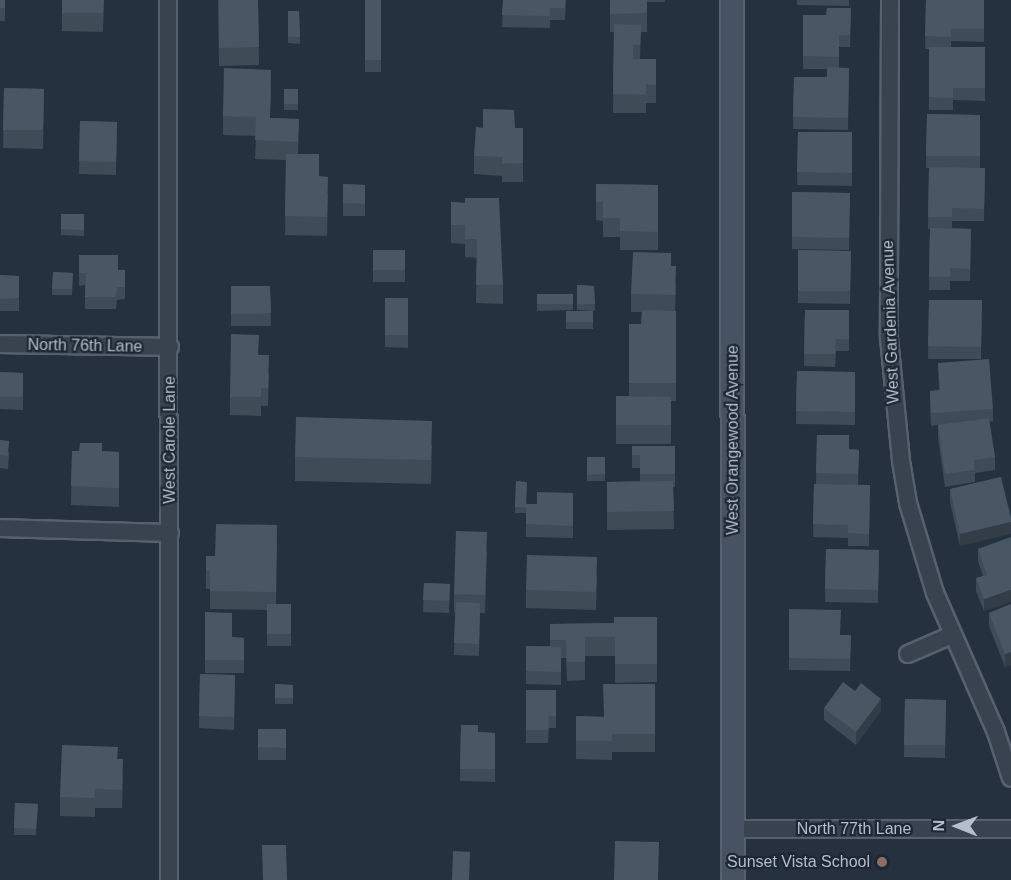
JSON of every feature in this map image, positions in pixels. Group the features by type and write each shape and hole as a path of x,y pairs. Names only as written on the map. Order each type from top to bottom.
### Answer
{"street":[{"name":"West Carole Lane","path":"168,0 169,880"},
{"name":"West Orangewood Avenue","path":"732,0 733,880"},
{"name":"West Gardenia Avenue","path":"890,0 888,295 894,420 911,513 952,635 996,732 1011,778"},
{"name":"North 76th Lane","path":"0,344 170,347"},
{"path":"0,528 170,532"},
{"path":"908,654 952,635"},
{"name":"North 77th Lane","path":"734,829 1011,829"}],"building":[{"path":"0,0 5,0 5,8 0,8"},
{"path":"62,0 104,0 103,13 62,13"},
{"path":"219,0 258,0 259,47 219,48"},
{"path":"365,0 381,0 381,60 365,60"},
{"path":"503,0 565,0 565,8 550,8 550,16 502,15"},
{"path":"610,0 647,0 647,13 610,14"},
{"path":"926,0 984,0 984,29 951,29 951,37 925,36"},
{"path":"827,8 851,8 850,35 839,35 839,57 803,56 803,15 826,15"},
{"path":"288,11 299,11 300,37 288,37"},
{"path":"614,24 641,25 640,45 633,45 633,59 656,59 656,85 646,84 646,95 613,94"},
{"path":"929,47 985,47 985,88 953,88 953,98 929,97"},
{"path":"827,67 849,68 848,118 793,117 794,77 827,77"},
{"path":"224,68 271,70 270,118 299,119 298,142 255,140 256,117 223,116"},
{"path":"4,88 44,89 43,130 3,130"},
{"path":"284,89 298,89 298,104 284,104"},
{"path":"483,109 514,110 515,128 523,128 523,163 502,164 502,157 474,156 476,127 483,128"},
{"path":"927,114 980,115 980,156 926,156"},
{"path":"80,121 117,122 116,162 79,161"},
{"path":"798,132 852,132 852,173 797,172"},
{"path":"286,154 319,154 319,176 328,177 327,217 285,216"},
{"path":"929,167 985,168 984,209 952,208 952,217 928,217"},
{"path":"343,184 365,185 365,204 343,203"},
{"path":"596,184 658,185 658,232 620,231 620,218 603,218 603,202 596,202"},
{"path":"792,192 850,193 849,238 792,237"},
{"path":"465,198 499,198 503,285 476,285 477,239 465,239 465,225 451,225 451,202 465,203"},
{"path":"61,214 84,214 84,230 61,229"},
{"path":"930,228 971,229 970,269 950,268 950,277 929,277"},
{"path":"373,250 405,250 405,270 373,270"},
{"path":"798,250 851,251 850,291 798,291"},
{"path":"633,252 671,253 671,266 676,266 675,295 631,294"},
{"path":"79,255 118,255 118,270 125,270 125,287 117,287 116,297 85,297 86,273 79,273"},
{"path":"53,272 73,273 72,289 52,289"},
{"path":"0,275 19,276 19,298 0,299"},
{"path":"577,285 594,286 595,304 577,304"},
{"path":"231,286 270,286 271,313 231,314"},
{"path":"537,294 573,294 573,304 537,304"},
{"path":"385,298 408,298 408,335 385,335"},
{"path":"929,300 982,300 981,347 928,346"},
{"path":"642,310 676,311 676,383 629,383 629,324 641,324"},
{"path":"805,310 849,310 849,339 836,339 835,354 804,354"},
{"path":"566,311 593,311 593,322 566,322"},
{"path":"231,334 259,335 258,355 269,355 268,388 261,388 261,397 230,397"},
{"path":"989,359 993,409 931,413 930,391 940,390 938,363"},
{"path":"797,371 855,372 855,412 796,411"},
{"path":"0,372 23,373 23,397 0,397"},
{"path":"616,396 671,397 671,425 616,425"},
{"path":"296,417 432,421 431,460 295,457"},
{"path":"989,418 995,457 974,460 975,470 945,474 938,425"},
{"path":"817,435 849,435 849,449 859,450 858,474 816,473"},
{"path":"0,440 9,441 8,456 0,455"},
{"path":"80,443 102,443 102,451 119,452 119,488 71,486 72,451 79,451"},
{"path":"632,446 675,446 675,474 640,474 640,455 632,455"},
{"path":"587,457 605,457 605,474 587,475"},
{"path":"1001,477 1011,522 960,534 950,489"},
{"path":"516,481 527,482 526,507 515,507"},
{"path":"673,481 674,511 607,512 607,482"},
{"path":"814,484 870,485 869,534 848,533 848,525 813,524"},
{"path":"537,492 573,493 573,526 526,524 526,504 537,504"},
{"path":"216,524 277,525 276,592 210,591 210,571 206,571 206,556 215,556"},
{"path":"456,531 487,532 485,595 454,594"},
{"path":"1011,537 1011,590 984,599 976,578 987,575 978,549"},
{"path":"826,549 879,550 878,590 825,589"},
{"path":"527,555 597,557 596,592 526,590"},
{"path":"424,583 450,584 449,601 423,600"},
{"path":"456,602 480,603 479,644 454,643"},
{"path":"267,604 291,604 291,634 267,634"},
{"path":"1011,604 1011,652 1005,654 989,613"},
{"path":"789,609 841,610 840,635 851,635 850,659 789,658"},
{"path":"205,612 232,613 232,637 244,638 244,660 205,660"},
{"path":"614,617 657,617 657,664 615,664 615,637 585,637 585,662 567,662 566,640 550,640 550,624 614,623"},
{"path":"526,646 561,647 561,672 526,671"},
{"path":"200,674 235,675 234,717 199,716"},
{"path":"843,682 855,691 861,683 881,699 856,732 824,708"},
{"path":"275,684 293,685 293,698 275,698"},
{"path":"603,684 655,684 655,734 612,734 612,741 576,741 576,716 604,717"},
{"path":"526,690 556,690 556,716 549,716 548,730 526,730"},
{"path":"905,699 946,700 945,745 904,745"},
{"path":"461,725 478,725 478,732 495,733 495,769 460,769"},
{"path":"258,729 286,729 286,748 258,747"},
{"path":"62,745 118,747 117,759 123,759 122,790 95,789 95,798 60,797"},
{"path":"15,803 38,804 36,829 14,828"},
{"path":"615,841 659,842 658,880 614,880"},
{"path":"262,845 286,845 287,880 263,880"},
{"path":"453,851 470,852 469,880 452,880"}],"place":[{"name":"Sunset Vista School","path":"882,862"}]}
